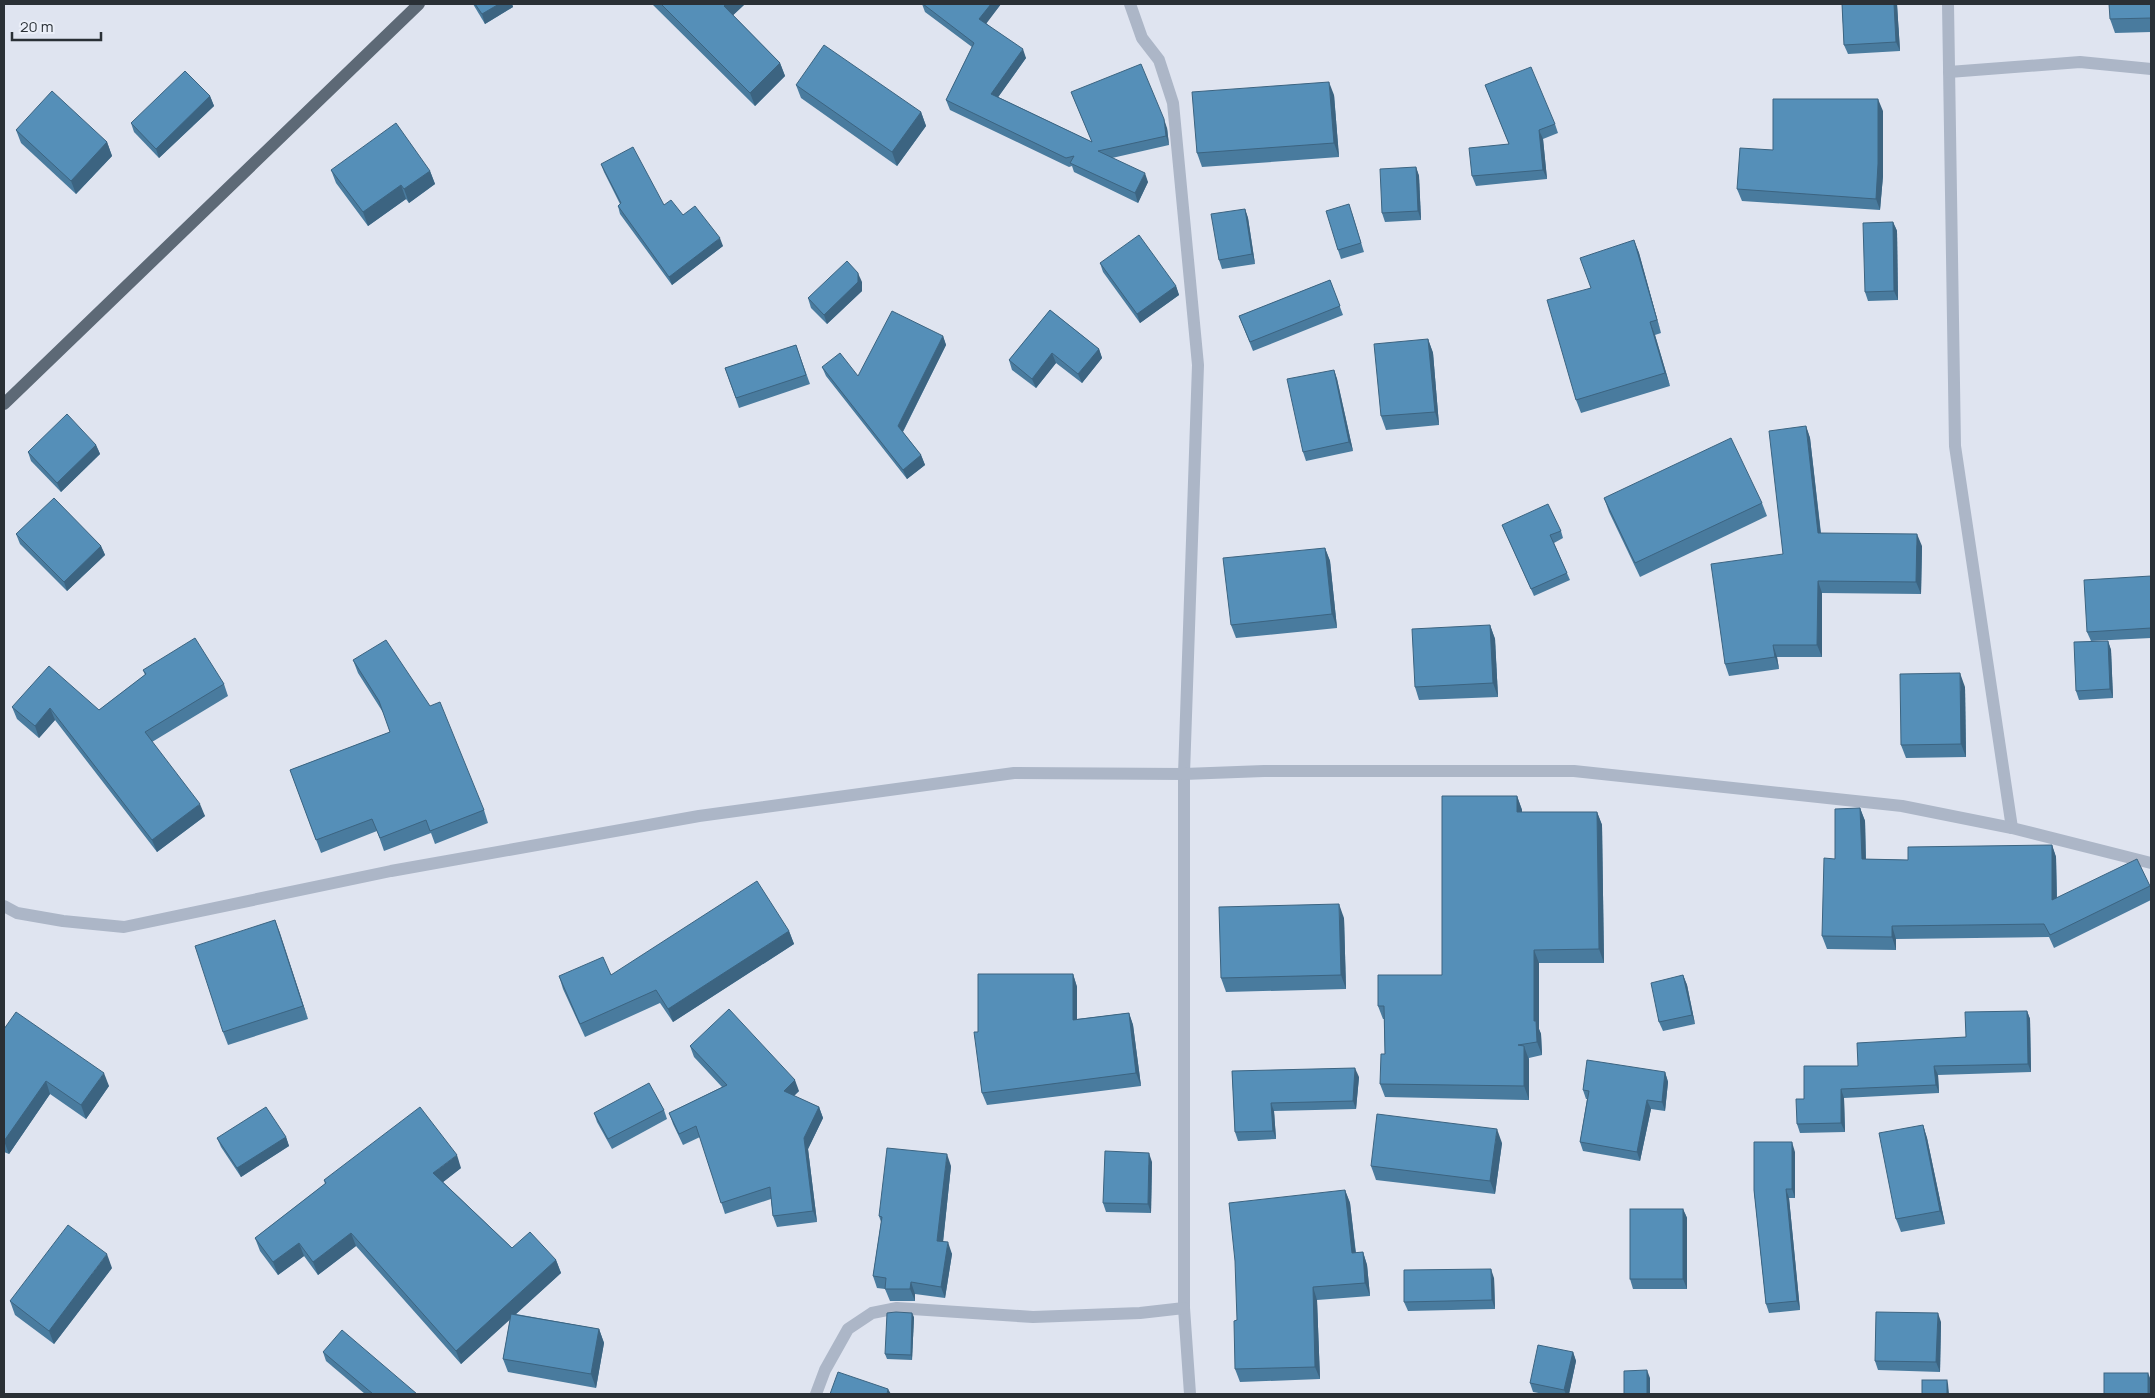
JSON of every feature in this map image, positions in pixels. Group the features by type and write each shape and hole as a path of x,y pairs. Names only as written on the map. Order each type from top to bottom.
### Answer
{"main road":[{"path":"4,404 419,4"}],"street":[{"path":"1130,4 1142,38 1159,60 1173,103 1198,365 1184,774 1184,1308 1190,1394"},
{"path":"1948,4 1955,446 2012,828"},
{"path":"1949,72 2080,62 2151,69"},
{"path":"4,906 17,914 124,927 391,870 699,816 1014,773 1184,774 1264,770 1574,772 1902,806 2012,828 2151,863"},
{"path":"816,1394 825,1370 848,1329 872,1314 897,1308 1033,1317 1140,1313 1184,1308"}],"building":[{"path":"475,4 499,4 482,14"},
{"path":"661,4 726,4 724,6 780,63 750,93"},
{"path":"923,4 991,4 979,19 1023,49 991,94 1092,142 1071,92 1141,64 1164,119 1166,136 1098,151 1145,173 1135,193 1070,163 1074,156 1066,158 946,100 974,43"},
{"path":"1842,4 1894,4 1896,42 1844,45"},
{"path":"2109,4 2151,4 2151,18 2110,19"},
{"path":"824,45 921,112 892,152 796,85"},
{"path":"1531,67 1555,124 1539,130 1543,170 1472,176 1469,148 1509,144 1485,85"},
{"path":"185,71 210,96 156,149 131,123"},
{"path":"1329,82 1334,143 1197,153 1192,92"},
{"path":"52,91 107,142 71,181 16,130"},
{"path":"1773,99 1878,99 1876,199 1737,189 1740,148 1773,150"},
{"path":"396,123 430,171 404,189 401,185 363,212 331,170"},
{"path":"633,147 664,205 671,200 683,215 695,206 720,238 669,277 618,206 621,203 601,164"},
{"path":"1416,167 1418,211 1382,213 1380,169"},
{"path":"1349,204 1361,243 1338,250 1326,211"},
{"path":"1245,209 1252,254 1219,260 1211,214"},
{"path":"1893,222 1894,291 1865,292 1863,223"},
{"path":"1139,235 1176,286 1137,314 1100,263"},
{"path":"1634,240 1657,320 1650,322 1665,373 1576,400 1547,300 1591,288 1580,258"},
{"path":"847,261 858,273 858,282 824,315 808,298"},
{"path":"1330,280 1340,306 1250,342 1239,316"},
{"path":"1050,310 1099,349 1078,374 1052,353 1032,379 1009,360"},
{"path":"892,311 943,336 898,426 921,455 903,470 822,367 840,353 858,376"},
{"path":"1428,339 1435,412 1381,416 1374,344"},
{"path":"796,345 806,375 736,398 725,368"},
{"path":"1334,370 1349,442 1303,452 1287,379"},
{"path":"67,414 96,445 57,483 28,452"},
{"path":"1806,426 1818,533 1917,534 1916,582 1818,581 1817,645 1773,645 1775,657 1725,664 1711,564 1783,554 1769,431"},
{"path":"1731,438 1762,503 1635,563 1604,498"},
{"path":"54,498 101,546 64,582 16,534"},
{"path":"1548,504 1561,531 1550,535 1567,573 1531,589 1502,525"},
{"path":"1325,548 1332,614 1231,625 1223,558"},
{"path":"2151,576 2151,628 2087,632 2084,580"},
{"path":"1490,625 1493,683 1415,687 1412,629"},
{"path":"195,638 224,684 145,732 200,804 152,840 50,708 35,726 12,707 49,666 99,710 146,674 143,670"},
{"path":"386,640 430,706 440,702 484,810 430,831 426,820 380,838 372,819 316,840 290,770 390,732 379,701 353,660"},
{"path":"2108,641 2110,689 2076,691 2074,642"},
{"path":"1960,673 1961,744 1901,745 1900,674"},
{"path":"1442,796 1517,796 1517,812 1597,812 1599,949 1534,950 1534,1021 1536,1021 1537,1042 1518,1045 1524,1046 1524,1086 1380,1084 1381,1054 1385,1054 1384,1006 1378,1006 1378,975 1442,975"},
{"path":"1860,808 1862,859 1908,860 1908,847 2052,845 2052,900 2137,859 2150,886 2050,935 2044,924 1892,926 1892,937 1822,936 1824,858 1835,859 1835,809"},
{"path":"757,881 789,931 668,1009 656,990 580,1024 559,976 603,957 611,975"},
{"path":"1339,904 1341,975 1221,978 1219,907"},
{"path":"275,920 303,1006 223,1032 195,946"},
{"path":"978,974 1073,974 1073,1020 1129,1013 1136,1073 982,1093 974,1032 978,1032"},
{"path":"1683,975 1692,1015 1659,1022 1651,983"},
{"path":"729,1009 795,1080 784,1091 819,1107 804,1138 813,1211 773,1216 770,1187 721,1203 696,1126 679,1134 669,1113 727,1085 690,1046"},
{"path":"2027,1011 2028,1064 1934,1066 1936,1085 1841,1089 1841,1123 1797,1124 1796,1099 1804,1099 1804,1066 1858,1066 1857,1043 1966,1037 1965,1012"},
{"path":"16,1012 104,1073 81,1105 46,1081 4,1141 4,1029"},
{"path":"1587,1060 1665,1072 1662,1102 1647,1100 1637,1152 1580,1142 1589,1091 1583,1090"},
{"path":"1355,1068 1353,1101 1271,1103 1273,1131 1235,1132 1232,1071"},
{"path":"649,1083 664,1110 608,1139 594,1113"},
{"path":"266,1107 286,1137 237,1168 217,1138"},
{"path":"420,1107 457,1155 433,1173 512,1248 530,1232 556,1260 456,1351 351,1233 313,1262 299,1243 273,1262 255,1238 326,1183 324,1180"},
{"path":"1377,1114 1497,1129 1490,1181 1371,1166"},
{"path":"1923,1125 1940,1211 1896,1219 1879,1133"},
{"path":"1754,1142 1792,1142 1792,1189 1786,1189 1797,1301 1766,1304 1754,1190"},
{"path":"887,1148 947,1154 937,1241 948,1242 941,1287 911,1282 910,1289 885,1289 886,1278 873,1276 882,1217 879,1216"},
{"path":"1105,1151 1149,1153 1148,1204 1103,1203"},
{"path":"1345,1190 1352,1253 1363,1252 1365,1283 1313,1287 1315,1367 1235,1369 1234,1321 1237,1320 1235,1261 1229,1203"},
{"path":"1630,1209 1683,1209 1683,1279 1630,1279"},
{"path":"68,1225 107,1254 49,1331 10,1301"},
{"path":"1491,1269 1492,1300 1404,1302 1404,1270"},
{"path":"1876,1312 1938,1313 1936,1362 1875,1361"},
{"path":"887,1313 912,1313 911,1355 885,1354"},
{"path":"511,1314 599,1329 591,1374 503,1359"},
{"path":"342,1330 417,1394 373,1394 323,1352"},
{"path":"1538,1345 1573,1352 1564,1390 1530,1383"},
{"path":"1647,1370 1647,1394 1624,1394 1624,1371"},
{"path":"838,1372 888,1389 887,1394 830,1394"},
{"path":"2104,1373 2148,1373 2148,1394 2104,1394"},
{"path":"1922,1380 1947,1380 1947,1394 1922,1394"}]}
